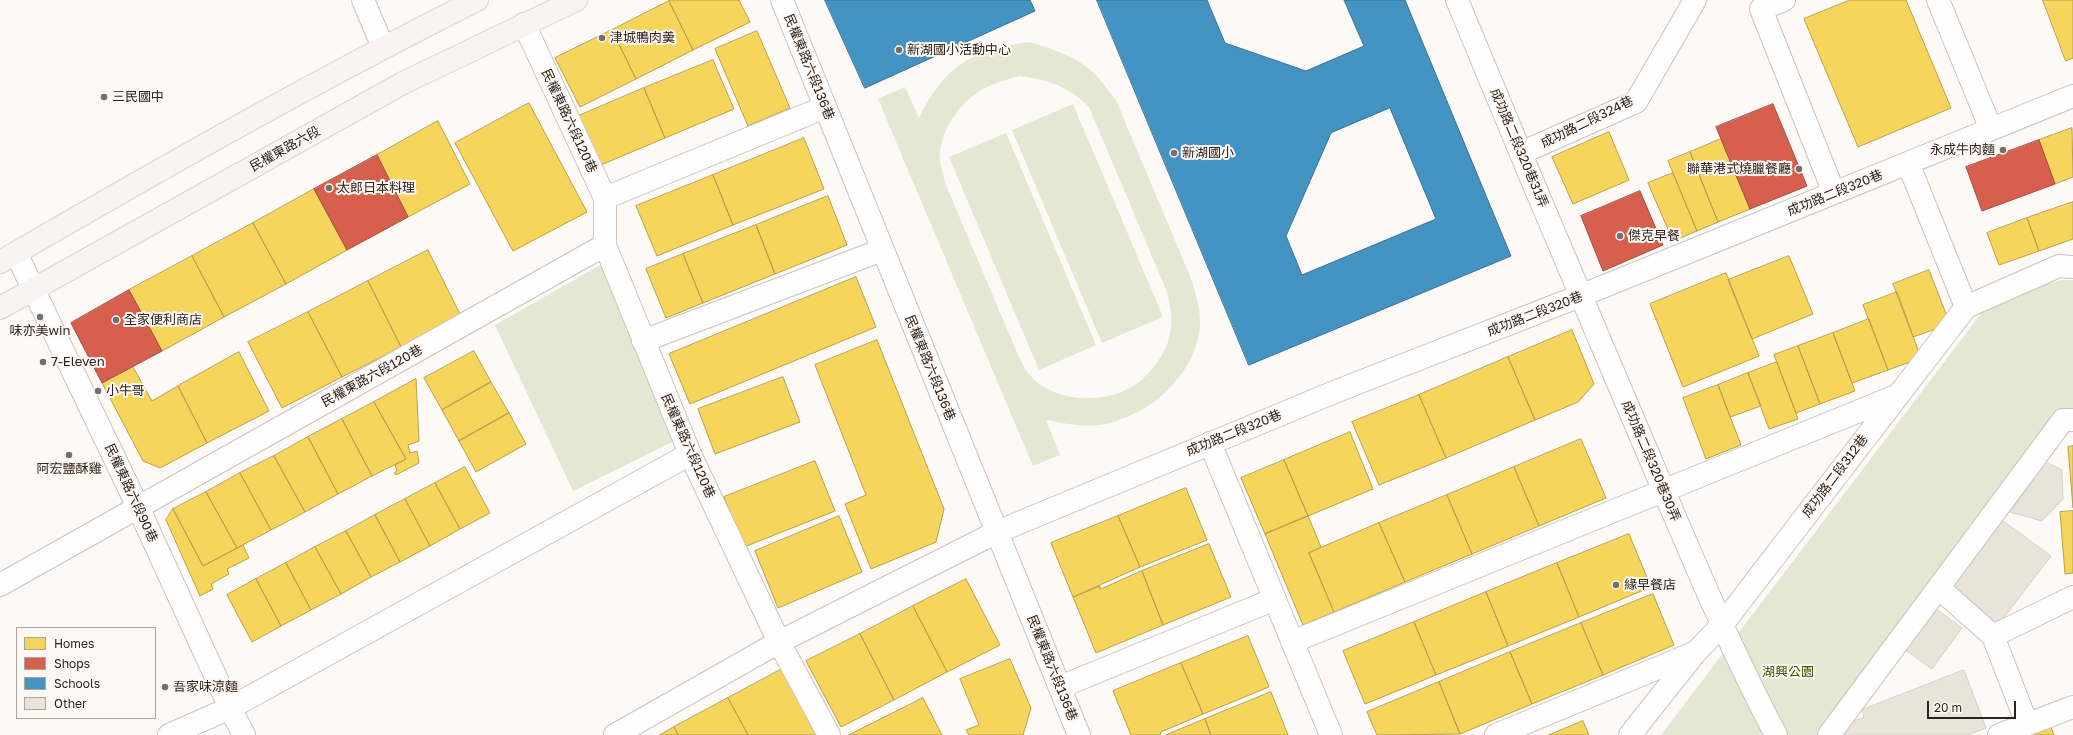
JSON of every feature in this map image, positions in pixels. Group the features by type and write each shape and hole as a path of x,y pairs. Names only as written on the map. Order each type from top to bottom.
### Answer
{"main road":[{"path":"8,257 383,47 477,0"},
{"name":"民權東路六段","path":"0,308 403,84 576,0"}],"street":[{"path":"363,0 383,47"},
{"name":"民權東路六段136巷","path":"782,0 1079,735"},
{"name":"成功路二段320巷31弄","path":"1457,0 1580,296"},
{"name":"成功路二段324巷","path":"1521,153 1636,102 1695,0"},
{"path":"1784,0 1761,9 1834,193"},
{"path":"1938,0 1991,129"},
{"name":"民權東路六段120巷","path":"524,24 605,198 605,245 690,454 779,642 829,735"},
{"name":"成功路二段320巷","path":"615,735 779,642 997,532 1210,443 1580,296 2073,96"},
{"path":"605,198 825,107"},
{"path":"1908,163 1966,307"},
{"name":"民權東路六段120巷","path":"0,585 605,245"},
{"path":"643,341 882,250"},
{"name":"民權東路六段90巷","path":"8,257 33,289 138,507 230,708 244,735"},
{"name":"成功路二段312巷","path":"1630,735 1695,652 1722,625 1966,307 2058,266 2073,266"},
{"name":"成功路二段320巷30弄","path":"1580,296 1722,625 1776,735"},
{"path":"1292,642 1897,395"},
{"path":"1830,735 2063,420 2073,420"},
{"path":"1210,443 1331,735"},
{"path":"169,735 230,708 690,454"},
{"path":"1939,588 1993,636 2027,724"},
{"path":"1993,636 2073,597"},
{"path":"1060,688 1275,599"},
{"path":"1496,735 1695,652"},
{"path":"1999,735 2073,707"}],"green space":[{"path":"1030,42 1074,59 1096,75 1116,100 1192,281 1200,315 1200,326 1192,356 1184,370 1164,394 1138,412 1109,424 1083,426 1046,420 1060,455 1033,466 878,99 905,87 919,118 939,85 962,63 976,56 1009,45","holes":["1020,76 1058,85 1074,94 1089,107 1167,292 1171,313 1171,328 1168,342 1163,353 1143,379 1126,390 1112,395 1097,398 1066,396 1052,391 1039,383 1027,371 1019,357 945,183 940,161 942,142 945,132 962,106 977,93 992,85"]},
{"path":"1073,104 1163,317 1102,343 1012,130"},
{"path":"1006,133 1096,345 1039,370 949,157"},
{"path":"602,264 674,441 573,491 495,325"},
{"name":"湖興公園","path":"2062,280 2073,280 2073,409 2060,409 1819,735 1661,735 1992,299"}],"building: Homes":[{"path":"739,0 750,22 693,50 669,1"},
{"path":"1850,0 1906,0 1951,108 1858,147 1804,19"},
{"path":"2043,0 2073,0 2073,58 2066,61"},
{"path":"669,1 693,50 636,79 612,30"},
{"path":"612,30 636,79 580,107 555,58"},
{"path":"757,31 790,108 748,126 715,49"},
{"path":"713,60 734,109 665,138 644,88"},
{"path":"644,88 665,138 596,167 576,117"},
{"path":"529,103 587,212 513,251 455,143"},
{"path":"438,121 470,184 408,217 377,155"},
{"path":"2072,128 2073,177 2055,184 2039,140"},
{"path":"1609,132 1629,180 1573,204 1552,157"},
{"path":"804,138 824,189 733,225 713,175"},
{"path":"1721,139 1750,209 1718,222 1690,152"},
{"path":"1690,152 1718,222 1697,231 1668,161"},
{"path":"1673,173 1697,231 1673,241 1648,183"},
{"path":"713,175 733,225 657,256 636,206"},
{"path":"314,189 347,250 286,284 253,223"},
{"path":"828,196 847,245 775,274 756,225"},
{"path":"2073,202 2073,239 2039,251 2027,218"},
{"path":"2027,218 2039,251 1999,265 1987,233"},
{"path":"253,223 286,284 224,317 192,256"},
{"path":"756,225 775,274 703,303 683,254"},
{"path":"428,250 461,316 401,347 368,281"},
{"path":"683,254 703,303 666,318 646,269"},
{"path":"192,256 224,317 162,351 129,290"},
{"path":"1789,256 1813,314 1752,339 1728,280"},
{"path":"1929,270 1950,324 1913,337 1893,284"},
{"path":"1726,273 1759,356 1683,387 1650,304"},
{"path":"856,277 876,327 690,404 669,354"},
{"path":"368,281 401,347 342,377 308,312"},
{"path":"1897,292 1921,358 1888,370 1863,305"},
{"path":"308,312 342,377 282,408 248,342"},
{"path":"1869,319 1888,370 1852,383 1833,333"},
{"path":"1572,330 1594,384 1578,402 1535,420 1508,357"},
{"path":"1833,333 1855,391 1820,404 1798,346"},
{"path":"877,340 944,509 936,542 871,569 845,504 866,495 815,365"},
{"path":"1798,346 1820,404 1796,413 1774,355"},
{"path":"474,351 491,382 442,410 424,378"},
{"path":"239,352 269,411 207,443 178,386"},
{"path":"1508,357 1535,420 1446,458 1419,395"},
{"path":"1777,362 1798,419 1769,429 1748,373"},
{"path":"133,367 152,401 178,386 207,443 160,468 143,461 102,383"},
{"path":"1748,373 1761,406 1730,417 1718,385"},
{"path":"783,377 800,422 715,454 698,409"},
{"path":"416,379 419,441 408,445 410,453 417,451 419,463 396,475 394,473 397,471 395,465 406,459 374,402"},
{"path":"491,382 509,413 459,441 442,410"},
{"path":"1718,385 1741,445 1706,459 1683,398"},
{"path":"1419,395 1446,458 1379,485 1352,422"},
{"path":"374,402 406,459 372,476 342,419"},
{"path":"509,413 526,444 476,472 459,441"},
{"path":"342,419 372,476 338,494 308,437"},
{"path":"1350,432 1373,489 1308,516 1284,460"},
{"path":"308,437 338,494 305,512 274,456"},
{"path":"1581,439 1606,498 1539,526 1514,467"},
{"path":"2073,446 2073,508 2068,447"},
{"path":"274,456 305,512 271,530 240,473"},
{"path":"1284,460 1308,516 1265,534 1241,478"},
{"path":"815,461 835,511 744,547 724,497"},
{"path":"465,467 490,513 460,529 435,483"},
{"path":"1514,467 1539,526 1472,554 1447,495"},
{"path":"240,473 271,530 237,548 206,492"},
{"path":"435,483 460,529 430,546 405,499"},
{"path":"1186,488 1207,540 1140,567 1118,516"},
{"path":"206,492 237,548 203,566 173,509"},
{"path":"1447,495 1472,554 1405,582 1379,523"},
{"path":"405,499 430,546 400,562 375,515"},
{"path":"173,509 203,566 243,545 249,558 227,569 229,574 211,584 213,589 200,596 166,520"},
{"path":"2073,511 2073,573 2065,574 2060,512"},
{"path":"375,515 400,562 371,577 346,531"},
{"path":"839,516 862,572 778,608 755,551"},
{"path":"1118,516 1140,567 1073,597 1051,543"},
{"path":"1308,516 1321,547 1309,553 1334,612 1303,625 1265,534"},
{"path":"1379,523 1405,582 1334,612 1309,553"},
{"path":"346,531 371,577 341,594 315,547"},
{"path":"1629,534 1651,587 1579,617 1557,563"},
{"path":"1209,544 1231,597 1163,625 1142,571"},
{"path":"315,547 341,594 311,610 286,563"},
{"path":"286,563 311,610 281,626 256,579"},
{"path":"1557,563 1579,617 1508,646 1486,592"},
{"path":"1142,571 1163,625 1096,653 1073,597 1100,586 1100,589"},
{"path":"256,579 281,626 252,642 227,595"},
{"path":"966,579 1000,645 947,672 913,606"},
{"path":"1486,592 1508,646 1436,675 1414,622"},
{"path":"1653,594 1674,645 1603,675 1581,623"},
{"path":"913,606 947,672 894,700 860,634"},
{"path":"1414,622 1436,675 1365,704 1343,651"},
{"path":"1581,623 1603,675 1532,704 1510,652"},
{"path":"860,634 894,700 841,727 806,661"},
{"path":"1248,636 1269,687 1203,714 1181,663"},
{"path":"1510,652 1532,704 1460,734 1439,682"},
{"path":"1010,659 1031,708 1023,735 969,735 966,730 979,725 960,679"},
{"path":"1181,663 1203,714 1161,732 1160,735 1131,735 1113,691"},
{"path":"782,669 818,735 748,735 728,698"},
{"path":"1439,682 1460,734 1377,735 1367,712"},
{"path":"1271,692 1288,735 1211,735 1205,719"},
{"path":"728,698 748,735 678,735 674,727"},
{"path":"923,698 942,735 849,735"},
{"path":"1205,719 1211,735 1166,735"},
{"path":"1583,721 1589,735 1549,735"},
{"path":"674,727 678,735 660,735"},
{"path":"2051,727 2054,735 2031,735"}],"building: Shops":[{"path":"1773,104 1807,186 1750,209 1716,127"},
{"path":"2039,140 2055,184 1982,211 1966,167"},
{"path":"377,155 408,217 347,250 314,189"},
{"path":"1640,191 1663,245 1603,271 1581,216"},
{"path":"129,290 162,351 102,383 71,323"}],"building: Schools":[{"name":"新湖國小活動中心","path":"825,0 1030,0 1035,11 865,88"},
{"path":"1097,0 1207,0 1225,43 1306,71 1364,46 1344,0 1405,0 1511,256 1249,365","holes":["1390,108 1436,219 1302,275 1286,236 1331,133"]}],"building: Other":[{"path":"2048,463 2062,470 2063,499 2042,521 2010,512"},
{"path":"2002,520 2051,556 1996,628 1947,592"},
{"path":"1935,608 1962,628 1932,669 1904,649"},
{"path":"1964,670 1986,728 1968,735 1844,735 1841,726 1864,717 1862,710"}],"place":[{"name":"津城鴨肉羮","path":"602,38"},
{"name":"新湖國小活動中心","path":"899,50"},
{"name":"三民國中","path":"104,97"},
{"name":"永成牛肉麵","path":"2003,150"},
{"name":"新湖國小","path":"1174,153"},
{"name":"聯華港式燒臘餐廳","path":"1799,169"},
{"name":"太郎日本料理","path":"329,188"},
{"name":"傑克早餐","path":"1620,236"},
{"name":"味亦美win","path":"40,317"},
{"name":"全家便利商店","path":"116,320"},
{"name":"7-Eleven","path":"43,362"},
{"name":"小牛哥","path":"98,391"},
{"name":"阿宏鹽酥雞","path":"69,455"},
{"name":"緣早餐店","path":"1616,585"},
{"name":"吾家味涼麵","path":"165,687"}]}
